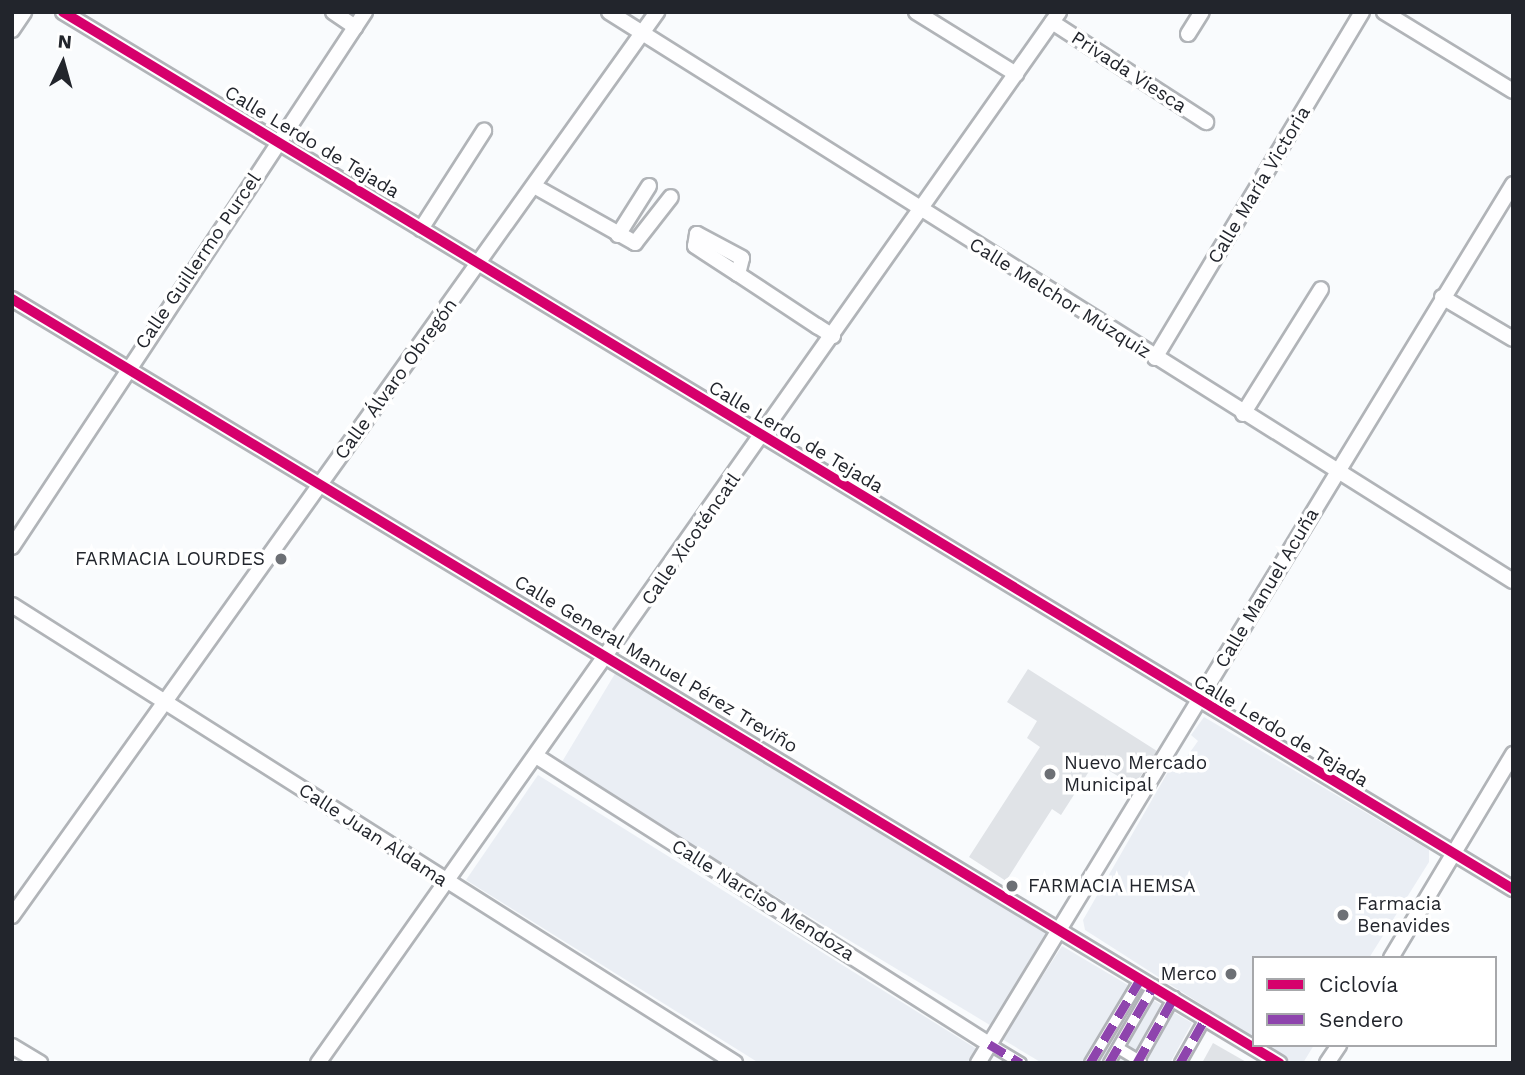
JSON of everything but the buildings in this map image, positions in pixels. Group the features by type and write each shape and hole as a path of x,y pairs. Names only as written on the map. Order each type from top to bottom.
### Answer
{"street":[{"path":"12,30 24,12"},
{"name":"Calle Lerdo de Tejada","path":"63,12 1452,856 1513,889"},
{"path":"333,12 355,27"},
{"name":"Calle Guillermo Purcel","path":"12,547 365,12"},
{"name":"Calle Melchor Múzquiz","path":"609,12 1242,414 1513,581"},
{"name":"Calle Álvaro Obregón","path":"12,916 657,12"},
{"path":"916,12 1016,74"},
{"path":"1188,34 1202,12"},
{"name":"Calle María Victoria","path":"1155,358 1362,12"},
{"path":"1384,12 1513,91"},
{"name":"Calle Xicoténcatl","path":"318,1063 923,211 1056,17"},
{"name":"Privada Viesca","path":"1056,17 1206,122"},
{"path":"421,229 484,131"},
{"name":"Calle Manuel Acuña","path":"978,1063 1513,184"},
{"path":"534,186 618,235 640,241 671,197"},
{"path":"618,235 649,186"},
{"path":"738,274 833,336"},
{"path":"1242,414 1321,289"},
{"path":"1442,297 1513,339"},
{"name":"Calle General Manuel Pérez Treviño","path":"12,299 319,486 610,654 1252,1046"},
{"name":"Calle Juan Aldama","path":"12,605 445,882 735,1063"},
{"path":"1392,956 1513,754"},
{"name":"Calle Narciso Mendoza","path":"536,756 989,1044"},
{"path":"1109,1063 1148,981"},
{"path":"1090,1063 1148,981"},
{"path":"1118,1048 1139,1062 1174,997"},
{"path":"1180,1063 1206,1017"},
{"path":"989,1044 1021,1063"},
{"path":"12,1046 40,1063"},
{"name":"Calle General Manuel Pérez Treviño","path":"1254,1047 1279,1063"},
{"path":"1327,1063 1338,1047"}],"shaded area":[{"path":"616,672 1049,932 992,1026 559,766"},
{"path":"1204,717 1429,850 1429,862 1370,956 1252,956 1252,1037 1085,930 1083,920 1169,770 1180,774 1186,766 1183,762 1198,741 1191,735"},
{"path":"538,775 980,1051 972,1063 759,1063 466,880"},
{"path":"1062,946 1192,1023 1170,1063 1042,1063 1002,1039"},
{"path":"1269,1047 1313,1047 1303,1063 1293,1063"}],"marked path":[{"path":"1090,1063 1141,978"},
{"path":"1109,1063 1154,985"},
{"path":"1137,1063 1174,997"},
{"path":"1180,1063 1206,1017"},
{"path":"989,1044 1021,1063"}],"cycle path":[{"path":"63,12 1513,889"},
{"path":"12,299 1252,1047"},
{"path":"1252,1047 1279,1063"}],"place":[{"name":"FARMACIA LOURDES","path":"281,559"},
{"name":"Nuevo Mercado Municipal","path":"1050,774"},
{"name":"FARMACIA HEMSA","path":"1012,886"},
{"name":"Farmacia Benavides","path":"1343,915"},
{"name":"Merco","path":"1231,974"}]}
